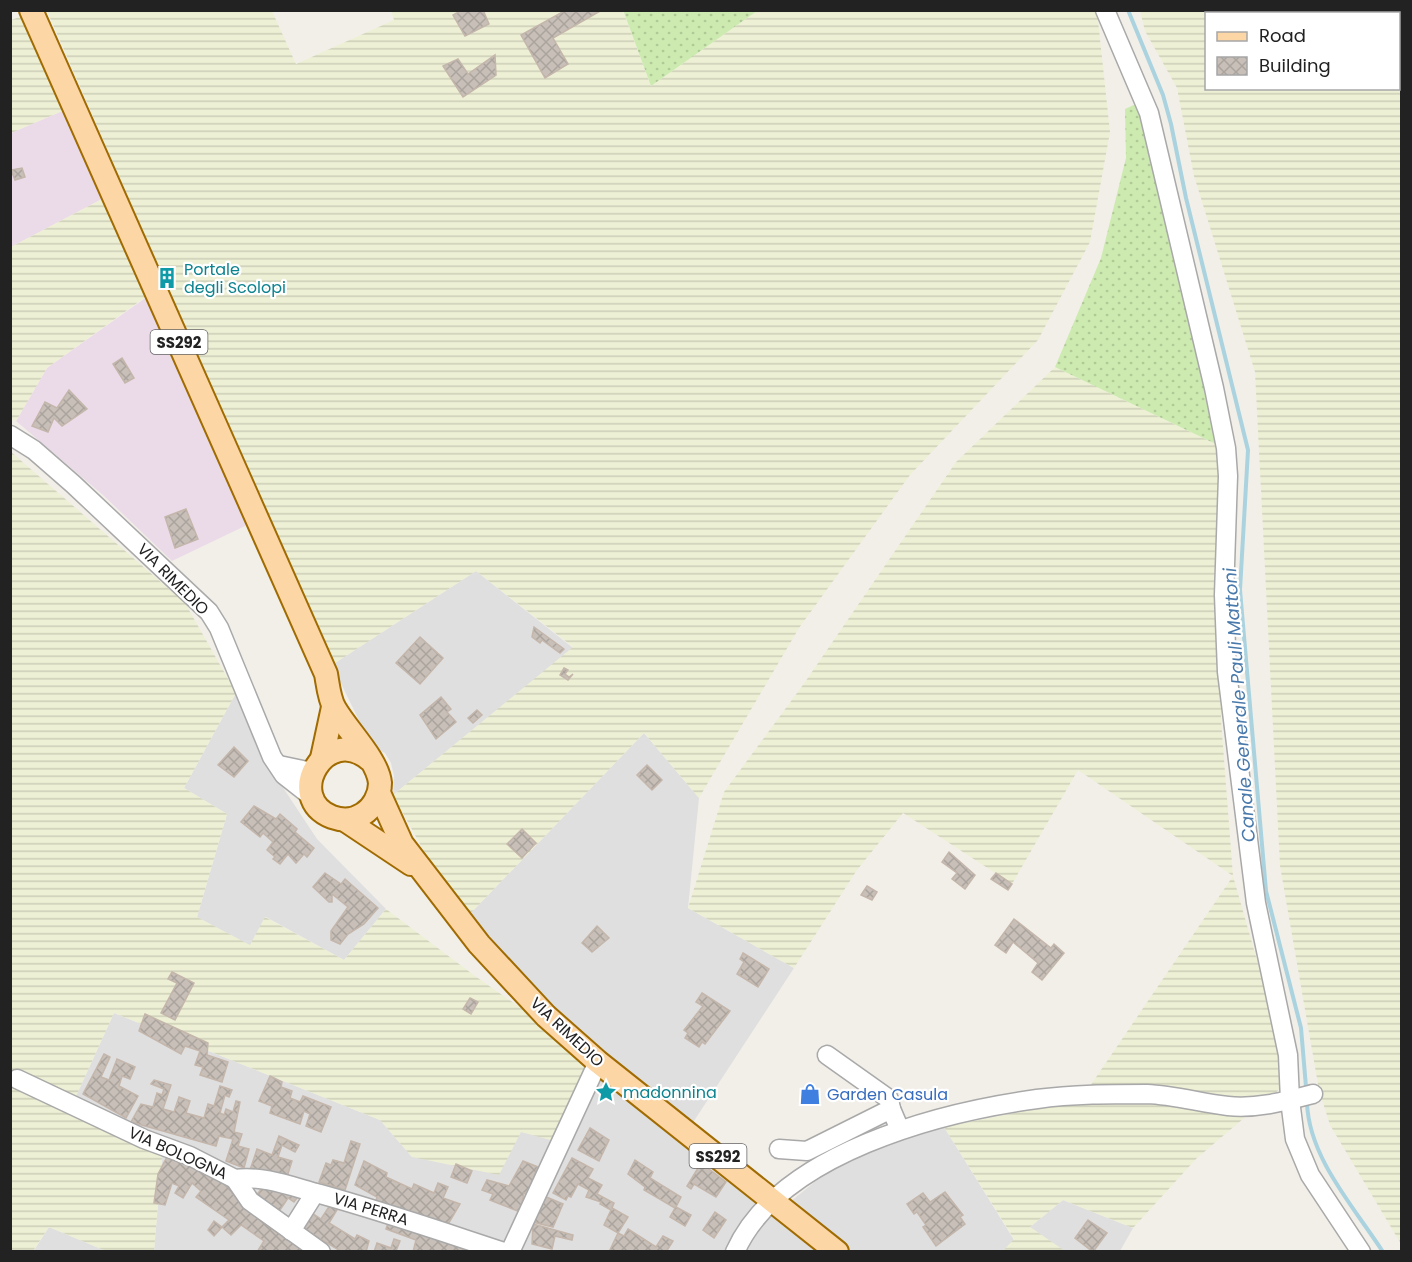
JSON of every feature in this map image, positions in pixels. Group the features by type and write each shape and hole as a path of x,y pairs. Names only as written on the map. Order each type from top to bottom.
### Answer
{"main road":[{"name":"SS292","path":"31,10 326,674 333,707 370,760 378,776 379,793"},
{"name":"SS292","path":"333,707 310,784 312,797 328,816 345,820"},
{"path":"317,765 336,751 346,750 362,754 370,760"},
{"path":"345,820 366,812 379,793"},
{"name":"VIA RIMEDIO","path":"379,793 402,844 432,880 479,944 546,1016 598,1062 837,1251"},
{"name":"VIA RIMEDIO","path":"345,820 392,849 432,880"}],"street":[{"path":"1105,10 1149,113 1226,448 1228,476 1224,595 1227,672 1256,903 1288,1055 1300,1098 1295,1139 1310,1175 1361,1251"},
{"name":"VIA RIMEDIO","path":"10,435 34,450 73,484 209,612 219,628 260,732 290,781 312,797"},
{"path":"279,765 317,765"},
{"path":"827,1055 889,1099 900,1130"},
{"path":"510,1251 598,1062"},
{"name":"VIA BOLOGNA","path":"17,1079 144,1139 190,1156 235,1179 250,1201 321,1251"},
{"path":"735,1251 743,1235 774,1200 806,1175 831,1160 900,1130 946,1116 1039,1098 1149,1094 1252,1107 1300,1098"},
{"path":"779,1149 807,1151 891,1109"},
{"name":"VIA PERRA","path":"235,1179 249,1177 315,1193 504,1251"},
{"path":"291,1231 315,1193"}],"shaded area":[{"path":"67,109 104,198 11,247 11,133"},
{"path":"151,294 176,366 247,525 172,561 103,495 16,421 47,368"},
{"path":"476,571 573,648 393,795 394,776 391,763 385,753 372,747 332,665"},
{"path":"236,693 274,774 317,839 386,909 344,960 266,917 250,946 197,917 227,814 184,788"},
{"path":"644,733 699,798 688,908 794,968 692,1124 557,1013 467,917"},
{"path":"114,1013 380,1120 412,1157 521,1132 598,1062 837,1251 154,1251 163,1146 72,1105"},
{"path":"944,1127 1014,1240 1003,1251 852,1251 790,1202 827,1172 885,1142"},
{"path":"1063,1200 1133,1228 1120,1251 1065,1252 1030,1227"},
{"path":"49,1227 106,1251 33,1252"}],"green space":[{"path":"623,10 757,10 757,11 651,86"},
{"path":"47,11 272,11 296,64 394,20 391,11 623,11 651,86 757,11 1097,11 1110,132 1090,242 1038,340 910,475 799,628 699,798 644,733 467,917 432,866 393,795 573,647 476,571 332,665"},
{"path":"1140,11 1401,11 1401,1244 1330,1125 1319,1090 1280,866 1255,372 1194,176 1177,88 1145,31"},
{"path":"22,16 67,109 11,133 11,20"},
{"path":"1138,103 1220,446 1055,367 1101,258 1126,158 1125,109"},
{"path":"104,198 151,293 47,368 16,421 11,419 11,247"},
{"path":"1055,367 1220,446 1221,720 1233,876 1078,770 1012,884 903,813 857,870 794,968 688,908 724,792 805,682 956,462"},
{"path":"10,451 185,603 236,693 184,788 227,814 197,917 250,945 265,917 344,960 386,909 475,976 598,1062 558,1142 521,1132 499,1175 412,1157 380,1120 114,1013 72,1105 163,1146 154,1251 106,1251 49,1227 33,1251 11,1251"},
{"path":"1233,876 1274,1020 1284,1082 1276,1093 1253,1097 1250,1113 1197,1158 1133,1228 1063,1200 1030,1227 1065,1251 1003,1251 1014,1239 944,1127 1049,1106 1163,1103 1088,1089"}],"building":[{"path":"462,10 483,10 489,24 465,36 453,15"},
{"path":"566,10 602,10 553,38 568,64 545,78 521,35"},
{"path":"495,55 496,75 463,97 443,66 458,59 468,74"},
{"path":"22,168 25,177 15,180 11,170"},
{"path":"122,358 134,378 125,383 113,364"},
{"path":"69,390 87,409 62,426 54,418 48,432 32,426 45,402 57,408"},
{"path":"186,509 198,539 175,548 165,517"},
{"path":"534,627 564,649 560,653 542,640 540,643 532,637"},
{"path":"420,637 443,658 420,684 396,663"},
{"path":"564,668 568,670 565,674 569,677 573,674 568,680 560,675"},
{"path":"441,697 451,709 447,712 456,722 436,739 420,715"},
{"path":"477,710 482,715 473,723 468,718"},
{"path":"234,747 248,761 234,777 218,765"},
{"path":"647,765 662,780 652,790 637,775"},
{"path":"254,806 276,819 280,814 297,829 295,832 314,848 307,857 304,854 296,863 288,854 280,864 273,859 275,857 267,850 273,842 263,833 260,837 241,822"},
{"path":"522,829 536,843 522,858 507,844"},
{"path":"949,852 975,875 965,889 952,879 957,873 942,862"},
{"path":"325,873 341,884 345,879 378,908 364,924 348,934 340,944 331,940 331,931 348,907 332,894 332,902 329,902 313,887"},
{"path":"996,873 1012,884 1008,890 991,879"},
{"path":"867,886 877,892 872,900 861,895"},
{"path":"1014,919 1051,948 1054,944 1064,953 1042,980 1032,972 1038,963 1013,942 1006,953 995,945"},
{"path":"597,926 609,938 592,952 582,943"},
{"path":"743,953 769,969 758,987 737,974 744,962 740,959"},
{"path":"172,972 194,983 175,1020 161,1013 177,983 168,979"},
{"path":"702,993 730,1011 705,1044 702,1042 699,1047 685,1038 688,1033 684,1030 703,1006 696,1002"},
{"path":"470,998 478,1002 471,1014 463,1009"},
{"path":"145,1014 208,1043 207,1055 228,1062 222,1082 200,1075 203,1067 195,1065 200,1051 185,1046 181,1054 139,1031"},
{"path":"104,1054 110,1057 101,1077 109,1080 117,1059 135,1067 130,1079 122,1076 119,1086 138,1096 126,1118 83,1094"},
{"path":"270,1076 282,1082 281,1087 292,1091 290,1098 300,1102 303,1096 331,1107 321,1132 306,1126 310,1114 304,1111 300,1124 270,1113 272,1106 259,1101"},
{"path":"154,1080 171,1085 163,1109 174,1112 179,1097 190,1101 186,1113 204,1118 208,1104 214,1106 220,1086 232,1090 229,1097 225,1095 220,1113 224,1115 226,1109 233,1112 236,1101 240,1102 234,1132 242,1134 238,1146 249,1149 244,1168 226,1161 233,1139 219,1136 216,1146 131,1122 141,1104 153,1107 157,1093 162,1095 164,1089 151,1084"},
{"path":"590,1128 609,1140 599,1161 578,1150"},
{"path":"279,1136 299,1145 295,1152 282,1145 278,1157 292,1161 286,1180 250,1170 257,1149 272,1155"},
{"path":"351,1141 360,1144 345,1190 319,1182 326,1163 331,1165 333,1160 344,1163"},
{"path":"169,1153 214,1176 233,1191 232,1193 244,1206 308,1252 257,1252 264,1241 241,1225 231,1235 222,1227 229,1220 196,1197 201,1191 192,1183 183,1198 175,1193 179,1186 172,1183 165,1205 154,1203 158,1174"},
{"path":"572,1158 593,1169 588,1178 602,1185 597,1194 614,1203 612,1208 628,1217 618,1233 604,1225 611,1210 600,1204 601,1202 586,1197 589,1190 578,1184 571,1197 568,1196 566,1200 553,1193"},
{"path":"635,1160 653,1172 650,1178 681,1197 676,1207 691,1215 685,1226 670,1217 675,1208 644,1190 645,1187 628,1174"},
{"path":"364,1161 387,1173 386,1177 412,1189 414,1184 434,1193 438,1183 448,1187 443,1198 460,1204 447,1226 376,1201 377,1197 355,1185"},
{"path":"523,1161 538,1167 527,1194 524,1193 520,1212 490,1200 493,1194 482,1190 487,1180 509,1186"},
{"path":"701,1163 726,1182 716,1197 694,1184 691,1189 687,1186"},
{"path":"456,1164 472,1171 467,1183 451,1177"},
{"path":"266,1183 301,1193 294,1202 288,1198 278,1213 255,1197"},
{"path":"945,1192 963,1215 960,1217 965,1224 936,1246 923,1227 926,1225 917,1212 914,1214 907,1204 923,1193 930,1202"},
{"path":"544,1196 563,1204 553,1227 532,1222"},
{"path":"332,1202 340,1205 329,1223 355,1239 357,1235 369,1241 366,1252 342,1252 299,1226 309,1211 321,1219"},
{"path":"715,1212 726,1220 714,1238 703,1230"},
{"path":"389,1220 464,1246 462,1252 413,1252 416,1240 386,1229"},
{"path":"1088,1220 1107,1233 1093,1252 1075,1238"},
{"path":"214,1221 222,1227 214,1236 208,1230"},
{"path":"533,1224 573,1235 572,1240 555,1236 552,1249 532,1244"},
{"path":"628,1229 656,1247 663,1236 673,1241 666,1252 609,1252 618,1233 624,1236"},
{"path":"394,1239 400,1241 396,1251 398,1252 374,1252 377,1243 391,1248"}],"waterway":[{"name":"Canale Generale Pauli Mattoni","path":"1128,10 1163,95 1171,124 1186,198 1248,450 1240,590 1266,891 1301,1028 1306,1087"},
{"name":"Canale Generale Pauli Mattoni","path":"1307,1103 1310,1123 1324,1162 1383,1252"}],"place":[{"name":"Portale degli Scolopi","path":"167,278"},
{"name":"madonnina","path":"606,1092"},
{"name":"Garden Casula","path":"810,1094"}]}
